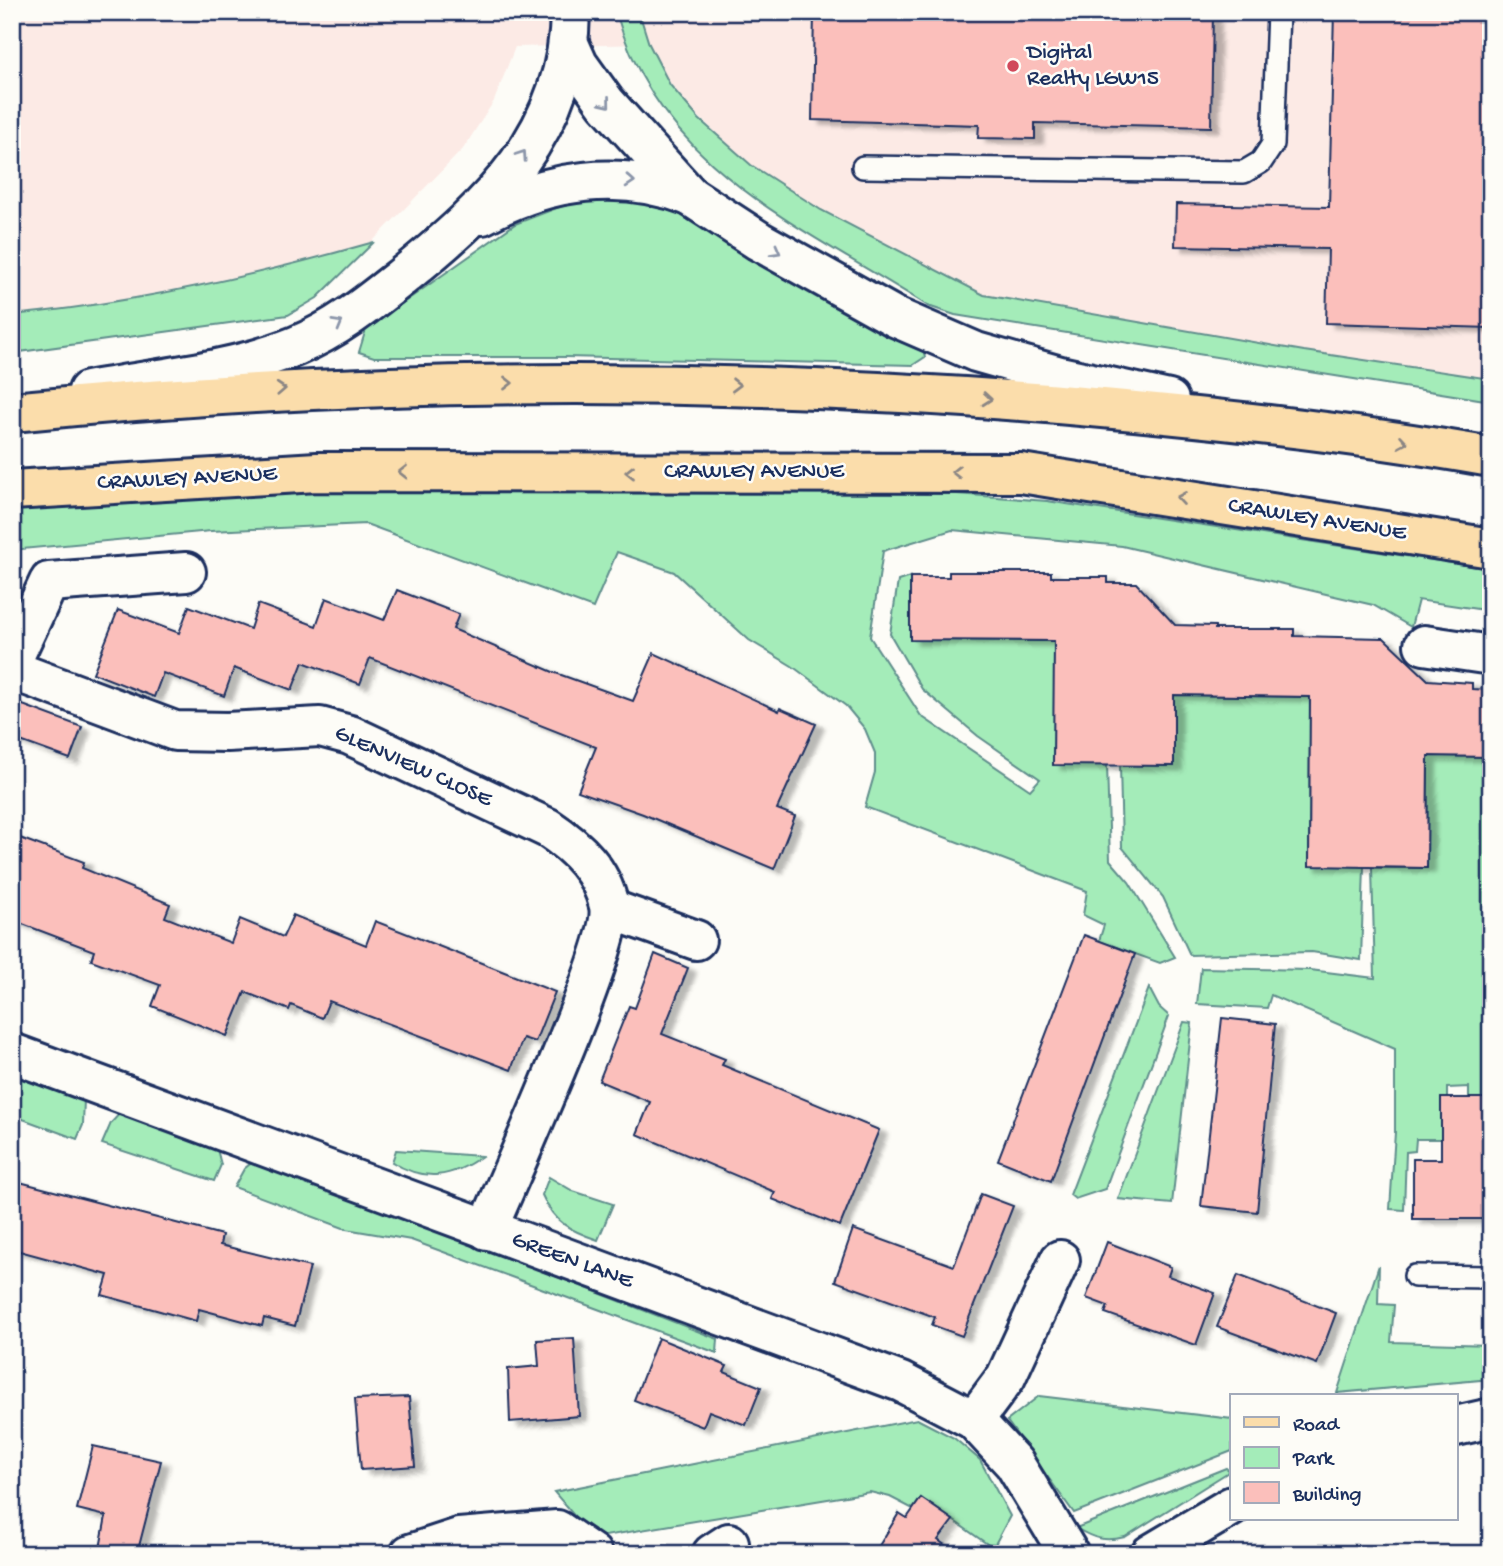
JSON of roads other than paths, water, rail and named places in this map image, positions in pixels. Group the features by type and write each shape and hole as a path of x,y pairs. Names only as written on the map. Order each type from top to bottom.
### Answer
{"main road":[{"path":"12,412 304,388 443,383 800,387 912,392 1335,432 1491,457"},
{"name":"CRAWLEY AVENUE","path":"12,489 317,472 1020,472 1491,548"}],"street":[{"path":"570,29 578,64 606,103 690,196 759,241 895,317 976,352 1121,391 1335,432"},
{"path":"471,221 504,182 540,128 562,81 570,29"},
{"path":"12,405 227,366 299,344 355,314 471,221 514,198 581,182 646,182 690,196"},
{"path":"12,661 49,582 186,572"},
{"path":"1424,645 1491,655"},
{"name":"GLENVIEW CLOSE","path":"12,670 175,731 227,732 320,727 350,735 548,828 572,844 589,860 610,909"},
{"path":"487,1230 590,981 605,936 610,909 696,940"},
{"name":"GREEN LANE","path":"12,1054 901,1382 974,1420 1014,1463 1069,1554"},
{"path":"974,1420 1006,1377 1060,1260"},
{"path":"1458,1426 1491,1418"},
{"path":"1151,1554 1230,1507"},
{"path":"410,1554 459,1538 557,1530 593,1554"}],"lane":[{"path":"863,167 1244,172 1261,162 1273,144 1278,12"},
{"path":"1415,1276 1491,1277"}],"place":[{"name":"Digital Realty LGW15","path":"1013,66"}]}
